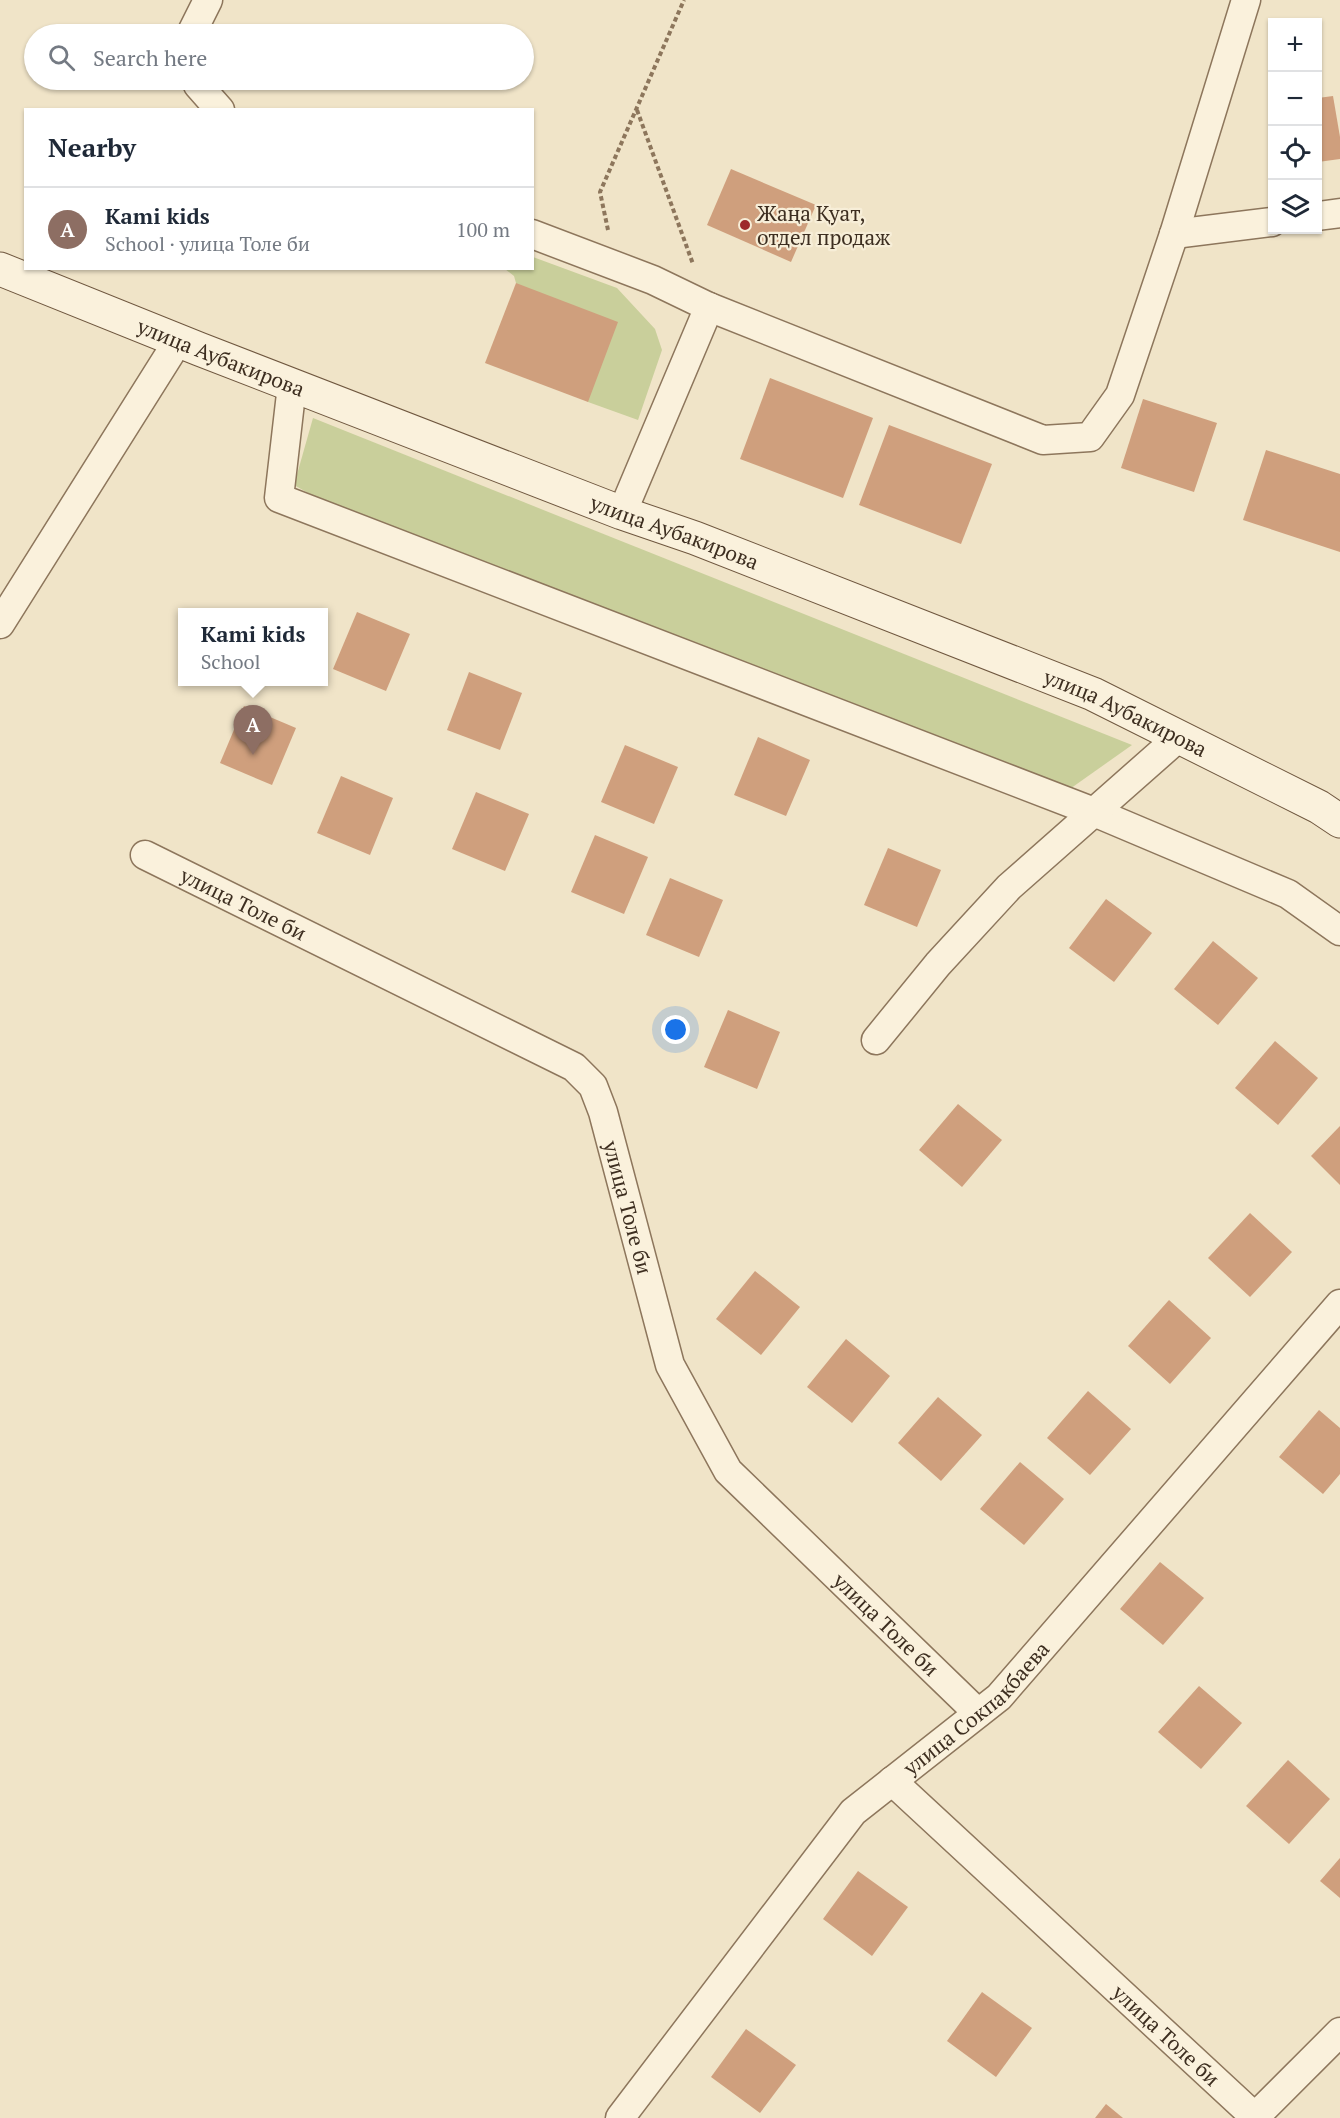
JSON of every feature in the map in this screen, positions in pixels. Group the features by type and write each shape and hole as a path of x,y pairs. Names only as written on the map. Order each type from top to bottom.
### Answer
{"main road":[{"name":"улица Аубакирова","path":"0,269 178,341 622,513 695,538 1093,694 1318,807 1340,821"}],"street":[{"path":"196,24 208,0"},
{"path":"534,235 652,280 709,307 1043,440 1090,436 1120,395 1174,234 1246,0"},
{"path":"202,90 218,108"},
{"path":"1322,215 1340,213"},
{"path":"1174,234 1268,222"},
{"path":"622,513 709,307"},
{"path":"0,624 178,341"},
{"path":"292,385 279,498 1094,812 1288,894 1340,931"},
{"path":"876,1040 938,964 1009,887 1179,737"},
{"name":"улица Толе би","path":"145,855 574,1067 593,1086 603,1112 670,1365 728,1471 978,1713"},
{"name":"улица Сокпакбаева","path":"620,2118 854,1812 999,1697 1340,1304"},
{"name":"улица Толе би","path":"892,1781 1255,2118"},
{"path":"1255,2118 1340,2032"}],"path":[{"path":"609,232 600,192 684,0"},
{"path":"637,110 709,307"}],"green space":[{"path":"534,257 617,288 655,329 662,350 638,420 588,402 516,283 514,276 506,270 534,270"},
{"path":"313,418 1132,745 1067,791 324,502 294,485"}],"building":[{"path":"1333,96 1340,137 1340,159 1322,161 1322,97"},
{"path":"731,169 816,205 791,262 707,225"},
{"path":"516,283 618,322 588,402 485,363"},
{"path":"770,378 873,418 843,498 740,459"},
{"path":"1143,399 1217,423 1194,492 1121,468"},
{"path":"889,425 992,464 961,544 859,505"},
{"path":"1266,450 1340,474 1340,552 1243,520"},
{"path":"357,612 410,634 386,691 333,669"},
{"path":"469,672 522,693 500,750 447,730"},
{"path":"244,706 296,728 272,785 220,763"},
{"path":"758,737 810,760 786,816 734,795"},
{"path":"625,745 678,767 654,824 601,802"},
{"path":"341,776 393,798 370,855 317,833"},
{"path":"476,792 529,814 505,871 452,849"},
{"path":"595,835 648,857 624,914 571,892"},
{"path":"888,848 941,870 917,927 864,905"},
{"path":"670,878 723,900 699,957 646,935"},
{"path":"1106,899 1152,933 1114,982 1069,948"},
{"path":"1213,941 1258,978 1218,1025 1174,989"},
{"path":"728,1010 780,1032 757,1089 704,1067"},
{"path":"1275,1041 1318,1078 1278,1125 1235,1088"},
{"path":"958,1104 1002,1140 962,1187 919,1150"},
{"path":"1340,1126 1340,1185 1311,1156"},
{"path":"1250,1213 1292,1252 1250,1297 1208,1258"},
{"path":"755,1271 800,1307 761,1355 716,1319"},
{"path":"1169,1300 1211,1338 1170,1384 1128,1346"},
{"path":"846,1339 890,1376 852,1423 807,1387"},
{"path":"1088,1391 1131,1429 1090,1475 1047,1438"},
{"path":"938,1397 982,1435 941,1481 898,1443"},
{"path":"1319,1410 1340,1428 1340,1474 1323,1494 1279,1457"},
{"path":"1020,1462 1064,1499 1024,1545 980,1509"},
{"path":"1160,1562 1204,1598 1163,1645 1120,1609"},
{"path":"1199,1686 1242,1723 1201,1769 1158,1732"},
{"path":"1288,1760 1330,1799 1289,1844 1246,1806"},
{"path":"1340,1858 1340,1898 1320,1881"},
{"path":"858,1871 908,1907 872,1956 823,1919"},
{"path":"982,1992 1032,2028 996,2077 947,2041"},
{"path":"746,2029 796,2065 760,2113 711,2077"},
{"path":"1106,2104 1123,2118 1095,2118"}],"place":[{"name":"Жаңа Қуат, отдел продаж","path":"745,225"},
{"name":"Kami kids","path":"253,755"}]}
